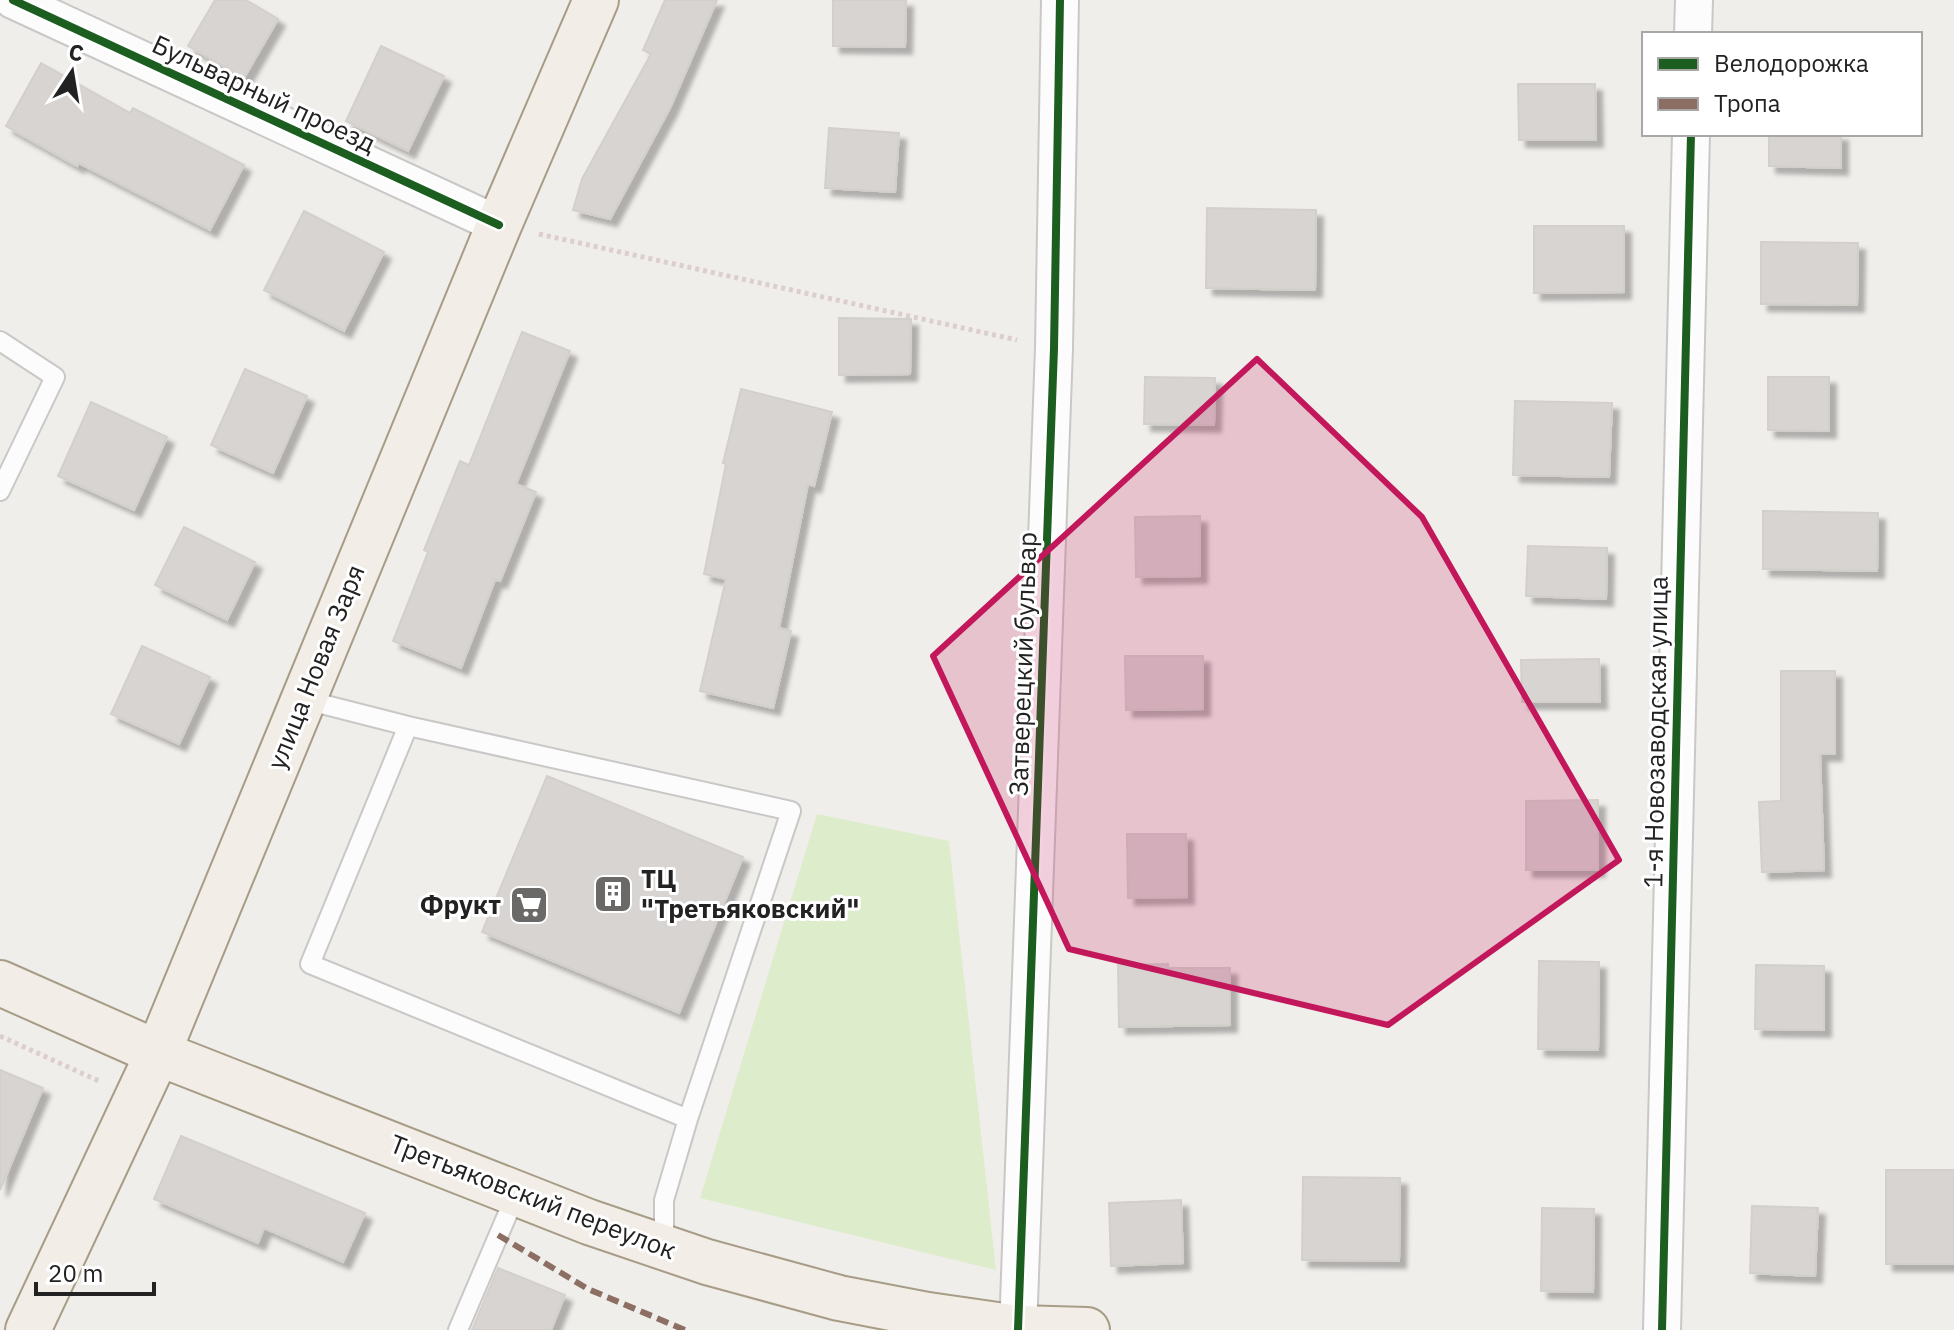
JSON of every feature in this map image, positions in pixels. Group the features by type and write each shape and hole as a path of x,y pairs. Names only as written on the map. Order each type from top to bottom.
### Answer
{"main road":[{"name":"улица Новая Заря","path":"28,1330 158,1053 499,225 596,0"},
{"name":"Третьяковский переулок","path":"0,983 158,1053 589,1222 751,1276 839,1298 928,1315 1018,1329 1087,1330"}],"street":[{"name":"Бульварный проезд","path":"13,0 499,225"},
{"name":"Затверецкий бульвар","path":"1018,1329 1054,348 1060,0"},
{"path":"1693,32 1694,0"},
{"name":"1-я Новозаводская улица","path":"1662,1330 1691,136"}],"lane":[{"path":"0,341 55,377 0,491"},
{"path":"302,699 408,726 791,811 664,1200 664,1248"},
{"path":"408,726 310,964 688,1119"},
{"path":"458,1330 517,1192"}],"path":[{"path":"499,225 1054,348"}],"highlighted area":[{"path":"1257,359 1422,517 1619,860 1388,1025 1069,949 933,656"}],"green space":[{"path":"817,814 949,841 996,1270 700,1198"}],"building":[{"path":"215,0 246,0 278,19 244,78 188,46"},
{"path":"665,0 717,0 670,108 610,219 573,210 582,179 651,54 643,50"},
{"path":"833,0 906,0 905,47 833,46"},
{"path":"381,46 444,76 408,151 346,121"},
{"path":"41,63 130,113 133,108 244,165 210,230 79,163 77,166 6,126"},
{"path":"1518,84 1595,84 1596,140 1519,140"},
{"path":"829,128 899,133 895,192 825,188"},
{"path":"1769,136 1841,136 1841,168 1769,166"},
{"path":"1207,208 1316,210 1315,290 1206,288"},
{"path":"304,211 384,252 344,331 264,290"},
{"path":"1534,226 1624,226 1624,292 1534,293"},
{"path":"1761,242 1858,243 1857,305 1761,304"},
{"path":"839,318 911,319 910,374 839,375"},
{"path":"522,332 570,351 516,484 536,492 500,581 495,580 461,668 393,641 428,552 424,550 460,461 469,465"},
{"path":"245,369 307,396 273,473 211,445"},
{"path":"1145,377 1215,378 1214,425 1144,424"},
{"path":"1768,377 1829,377 1829,431 1768,430"},
{"path":"741,389 832,412 814,486 808,484 779,628 791,631 773,708 700,691 726,579 704,574 726,464 723,463"},
{"path":"1515,401 1612,403 1609,477 1513,475"},
{"path":"91,402 167,437 134,510 58,476"},
{"path":"1763,511 1878,513 1877,571 1763,569"},
{"path":"1200,516 1200,576 1136,577 1135,517"},
{"path":"184,527 255,562 227,620 155,585"},
{"path":"1528,546 1607,548 1606,599 1526,596"},
{"path":"142,646 210,677 179,744 111,714"},
{"path":"1125,656 1203,656 1203,709 1126,710"},
{"path":"1599,659 1600,702 1522,702 1521,660"},
{"path":"1781,671 1835,671 1835,754 1820,754 1824,870 1762,872 1759,802 1781,801"},
{"name":"ТЦ \"Третьяковский\"","path":"547,776 743,857 679,1013 482,932"},
{"path":"1598,800 1598,870 1526,870 1526,801"},
{"path":"1127,834 1186,834 1187,897 1128,898"},
{"path":"1539,961 1599,962 1598,1050 1538,1049"},
{"path":"1168,964 1168,968 1230,968 1230,1025 1119,1027 1118,965"},
{"path":"1756,965 1824,966 1824,1030 1755,1029"},
{"path":"0,1070 43,1088 0,1190"},
{"path":"181,1136 365,1213 343,1262 264,1228 258,1243 154,1199"},
{"path":"1886,1170 1954,1170 1954,1264 1886,1264"},
{"path":"1303,1177 1400,1178 1399,1261 1302,1260"},
{"path":"1181,1200 1183,1263 1111,1266 1109,1203"},
{"path":"1752,1206 1818,1208 1815,1276 1750,1273"},
{"path":"1542,1208 1594,1209 1593,1292 1541,1291"},
{"path":"498,1268 565,1295 551,1330 472,1330"}],"marked path":[{"path":"498,1235 588,1289 685,1330"}],"cycle path":[{"path":"13,0 499,225"},
{"path":"1018,1330 1054,348 1060,0"},
{"path":"1662,1330 1691,136"}],"place":[{"name":"ТЦ \"Третьяковский\"","path":"613,894"},
{"name":"Фрукт","path":"529,905"}]}
